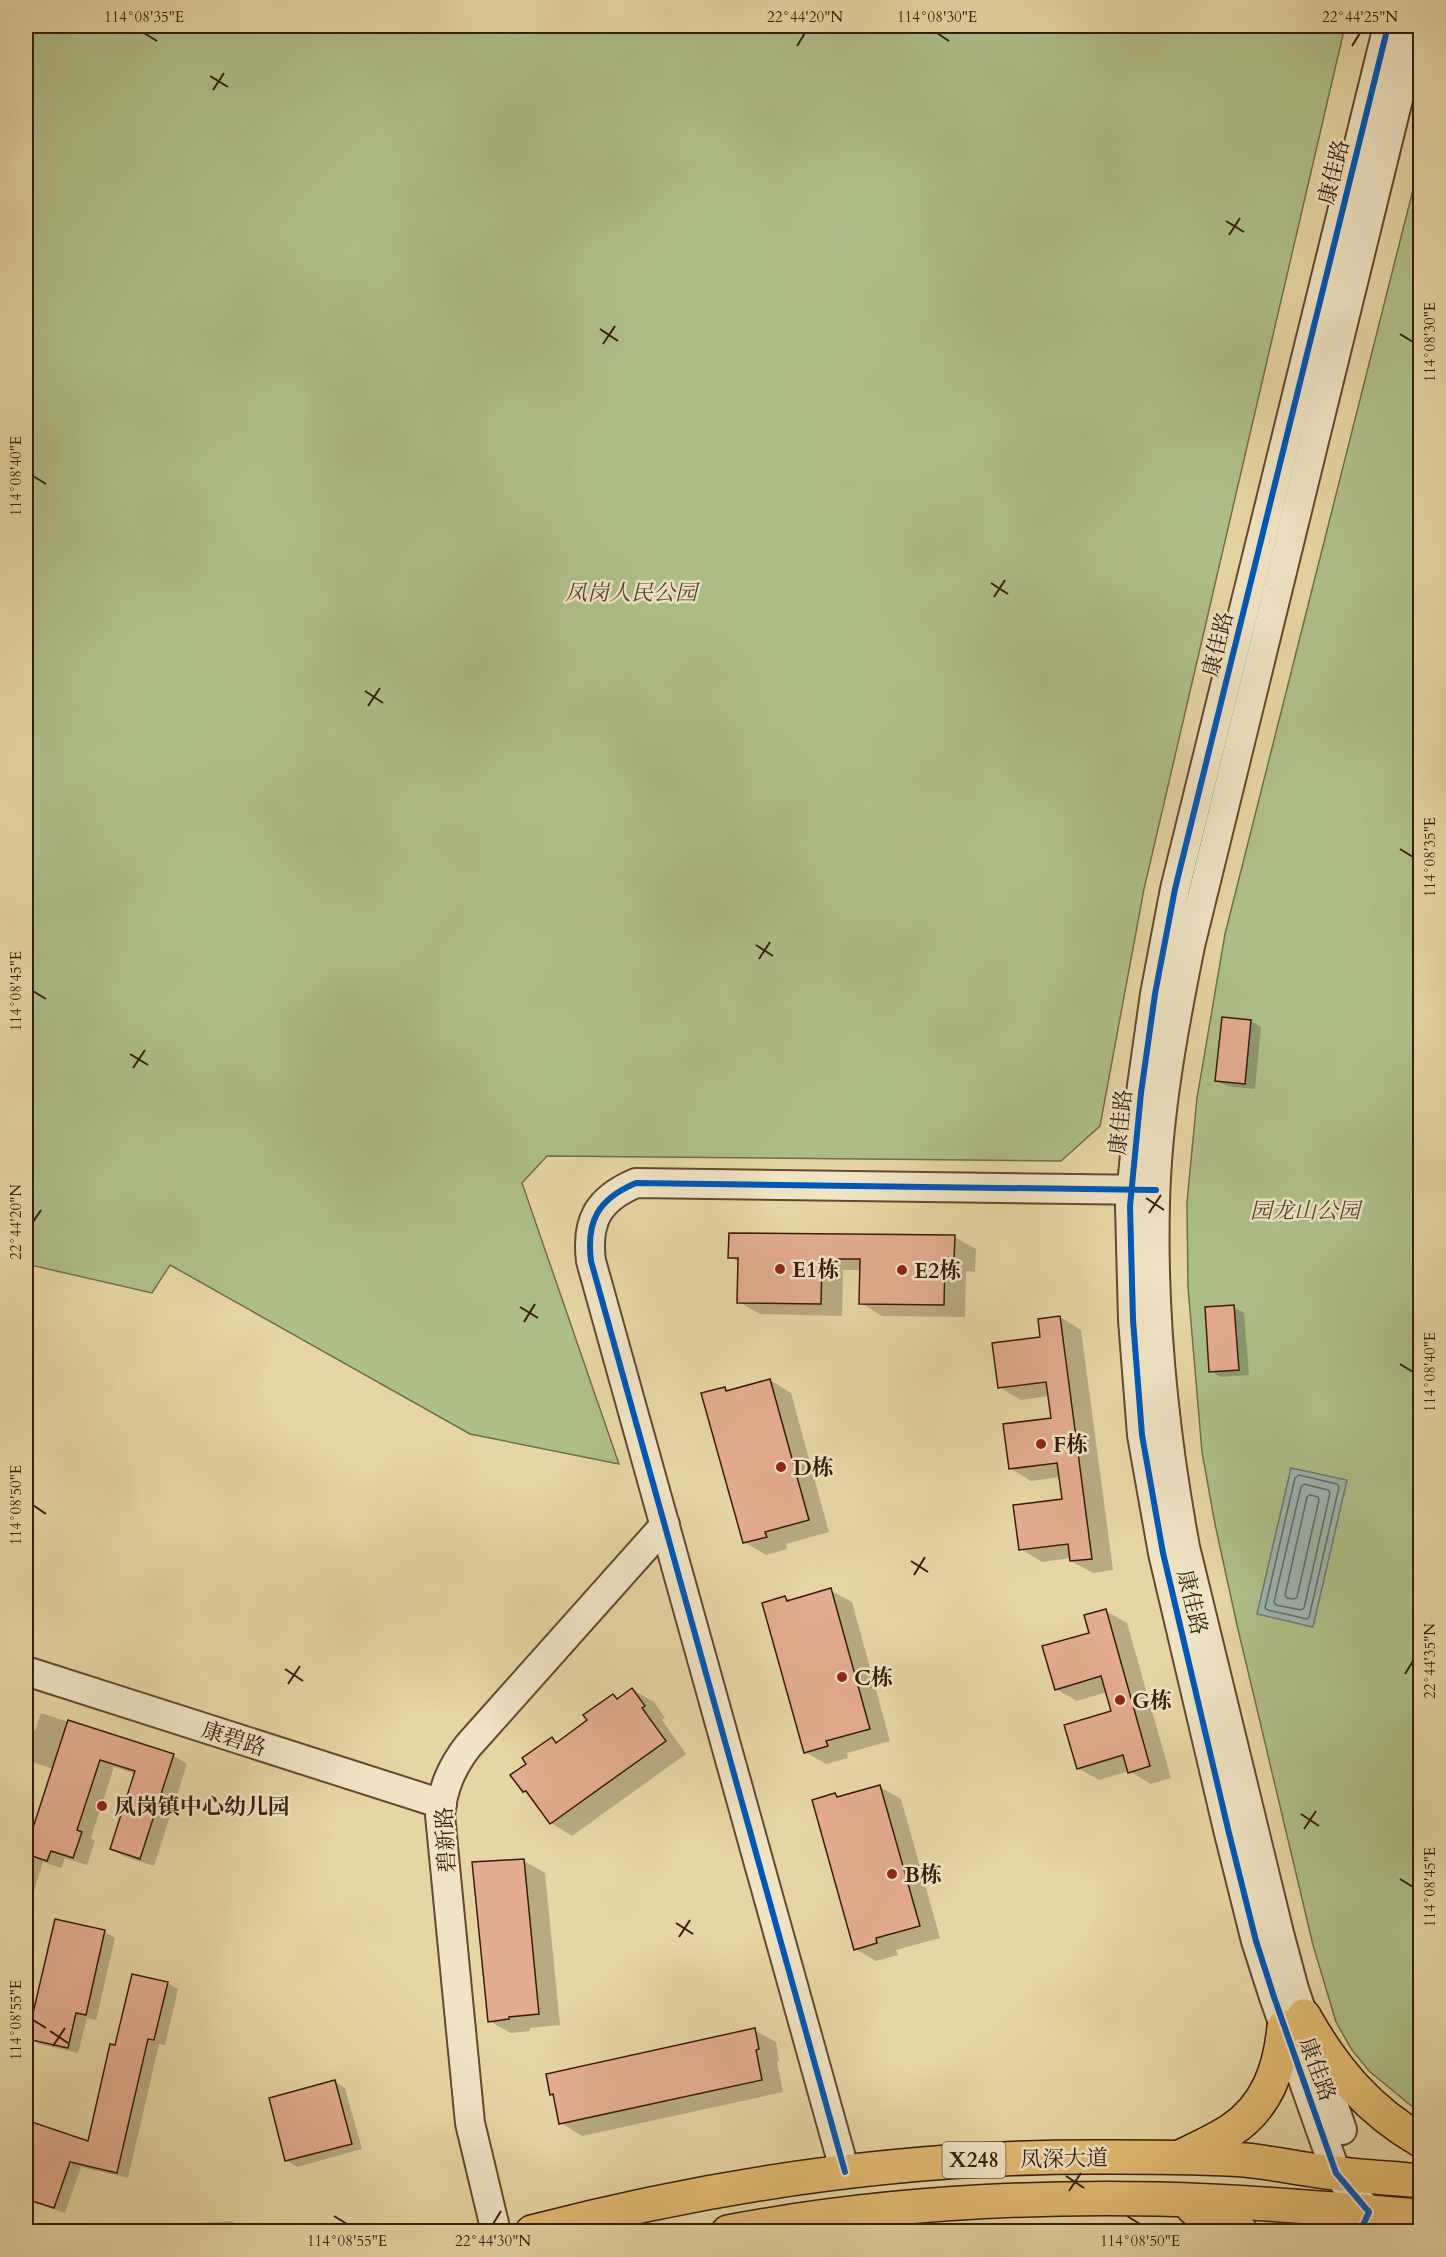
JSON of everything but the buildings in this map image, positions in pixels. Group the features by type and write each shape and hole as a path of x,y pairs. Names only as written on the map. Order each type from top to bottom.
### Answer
{"main road":[{"path":"1179,2157 1231,2131 1254,2111 1270,2086 1294,2022 1324,2049 1352,2087 1384,2115 1420,2140"},
{"name":"凤深大道","path":"532,2232 673,2199 744,2186 845,2172 994,2159 1078,2156 1246,2160 1346,2174 1420,2181"},
{"path":"1156,2199 1195,2208 1231,2224 1241,2232"},
{"name":"凤深大道","path":"728,2232 832,2216 914,2207 1008,2201 1156,2199 1244,2203 1369,2225 1420,2216"}],"street":[{"name":"康佳路","path":"1144,1190 1146,1060 1175,888 1388,26"},
{"name":"康佳路","path":"1369,2225 1346,2174 1294,2022 1256,1941 1163,1553 1142,1435 1136,1366 1130,1206 1144,1190 1165,1096 1180,998 1199,905 1416,26"},
{"path":"845,2172 591,1261 588,1241 592,1221 602,1204 617,1191 636,1183 1144,1190"},
{"name":"碧新路","path":"496,2232 470,2123 441,1827 441,1804 448,1778 457,1760 468,1746 665,1525"},
{"name":"康碧路","path":"26,1671 441,1804"}],"green space":[{"name":"凤岗人民公园","path":"26,26 1345,26 1144,889 1100,1126 1061,1161 547,1156 522,1183 619,1464 470,1434 170,1265 152,1293 26,1264"},
{"name":"园龙山公园","path":"1420,162 1420,2113 1369,2071 1352,2050 1336,2022 1313,1945 1237,1625 1202,1452 1188,1287 1187,1202 1197,1098 1225,934"}],"water":[{"path":"1291,1468 1347,1480 1313,1627 1257,1614"}],"cycle path":[{"path":"1360,2232 1369,2212 1336,2173 1256,1941 1163,1553 1142,1435 1133,1320 1130,1206 1141,1093 1155,994 1175,889 1388,26"},
{"path":"845,2172 591,1261 593,1223 597,1213 612,1196 636,1183 1156,1190"}],"place":[{"name":"E1栋","path":"780,1269"},
{"name":"E2栋","path":"902,1270"},
{"name":"F栋","path":"1041,1444"},
{"name":"D栋","path":"781,1467"},
{"name":"C栋","path":"842,1677"},
{"name":"G栋","path":"1120,1700"},
{"name":"凤岗镇中心幼儿园","path":"102,1806"},
{"name":"B栋","path":"892,1874"}]}
